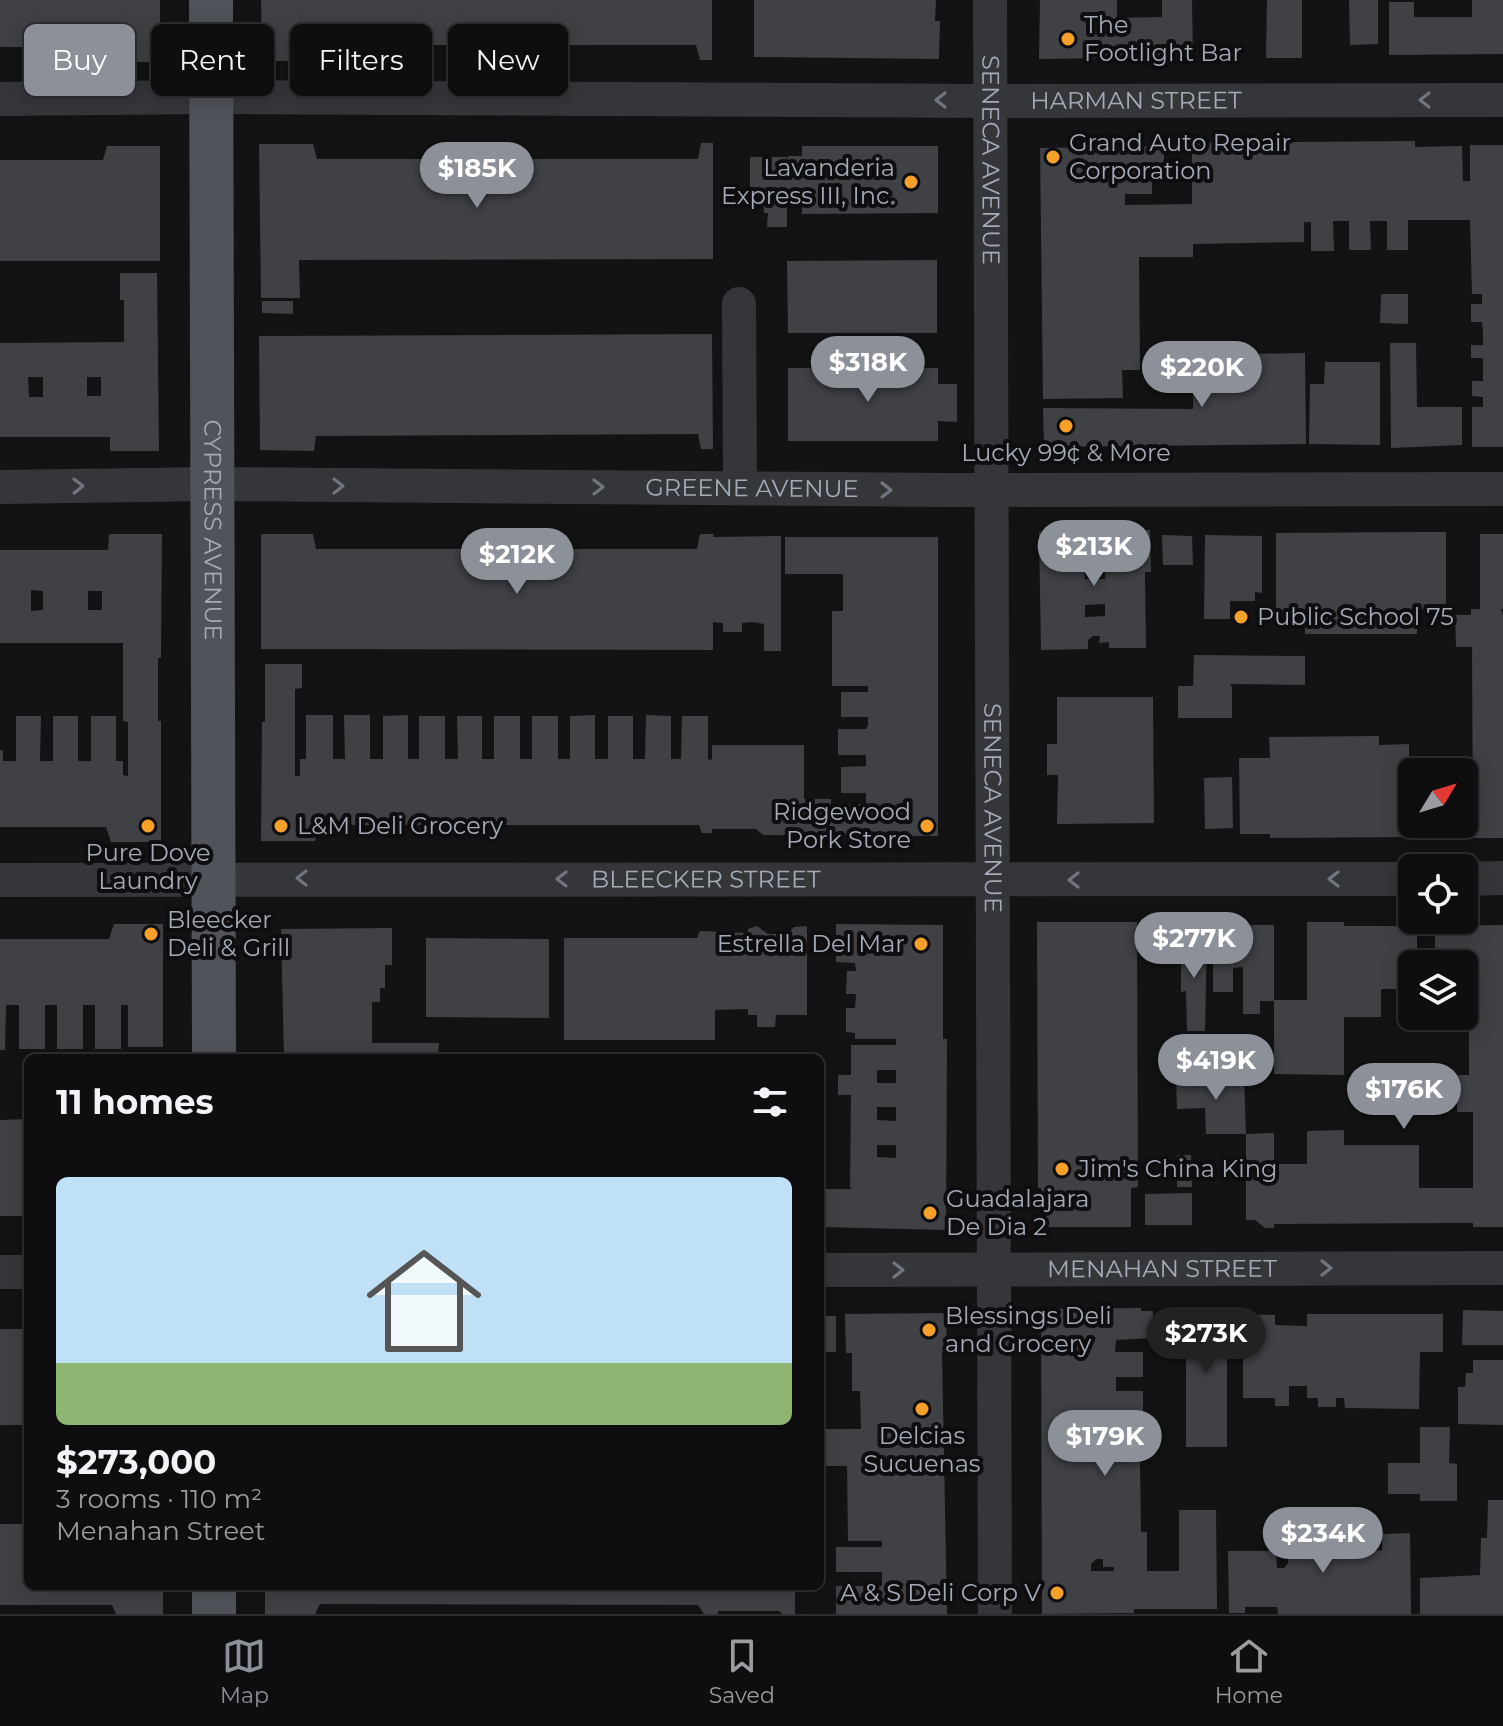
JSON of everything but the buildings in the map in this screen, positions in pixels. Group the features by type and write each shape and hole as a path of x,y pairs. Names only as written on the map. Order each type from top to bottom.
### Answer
{"main road":[{"name":"CYPRESS AVENUE","path":"211,0 214,1054"},
{"path":"214,1590 214,1614"}],"street":[{"name":"SENECA AVENUE","path":"990,0 995,1614"},
{"name":"HARMAN STREET","path":"0,99 1503,100"},
{"path":"739,304 740,488"},
{"name":"GREENE AVENUE","path":"0,487 212,484 992,490 1503,489"},
{"path":"1478,879 1503,878"},
{"name":"BLEECKER STREET","path":"0,880 1398,879"},
{"name":"MENAHAN STREET","path":"824,1270 1503,1268"},
{"path":"0,1272 24,1272"}],"place":[{"name":"The Footlight Bar","path":"1068,39"},
{"name":"Grand Auto Repair Corporation","path":"1053,157"},
{"name":"Lavanderia Express III, Inc.","path":"911,182"},
{"name":"Lucky 99¢ & More","path":"1066,426"},
{"name":"Public School 75","path":"1241,617"},
{"name":"Pure Dove Laundry","path":"148,826"},
{"name":"L&M Deli Grocery","path":"281,826"},
{"name":"Ridgewood Pork Store","path":"927,826"},
{"name":"Bleecker Deli & Grill","path":"151,934"},
{"name":"Estrella Del Mar","path":"921,944"},
{"name":"Jim's China King","path":"1062,1169"},
{"name":"Guadalajara De Dia 2","path":"930,1213"},
{"name":"Blessings Deli and Grocery","path":"929,1330"},
{"name":"Delcias Sucuenas","path":"922,1409"},
{"name":"A & S Deli Corp V","path":"1057,1593"}]}
